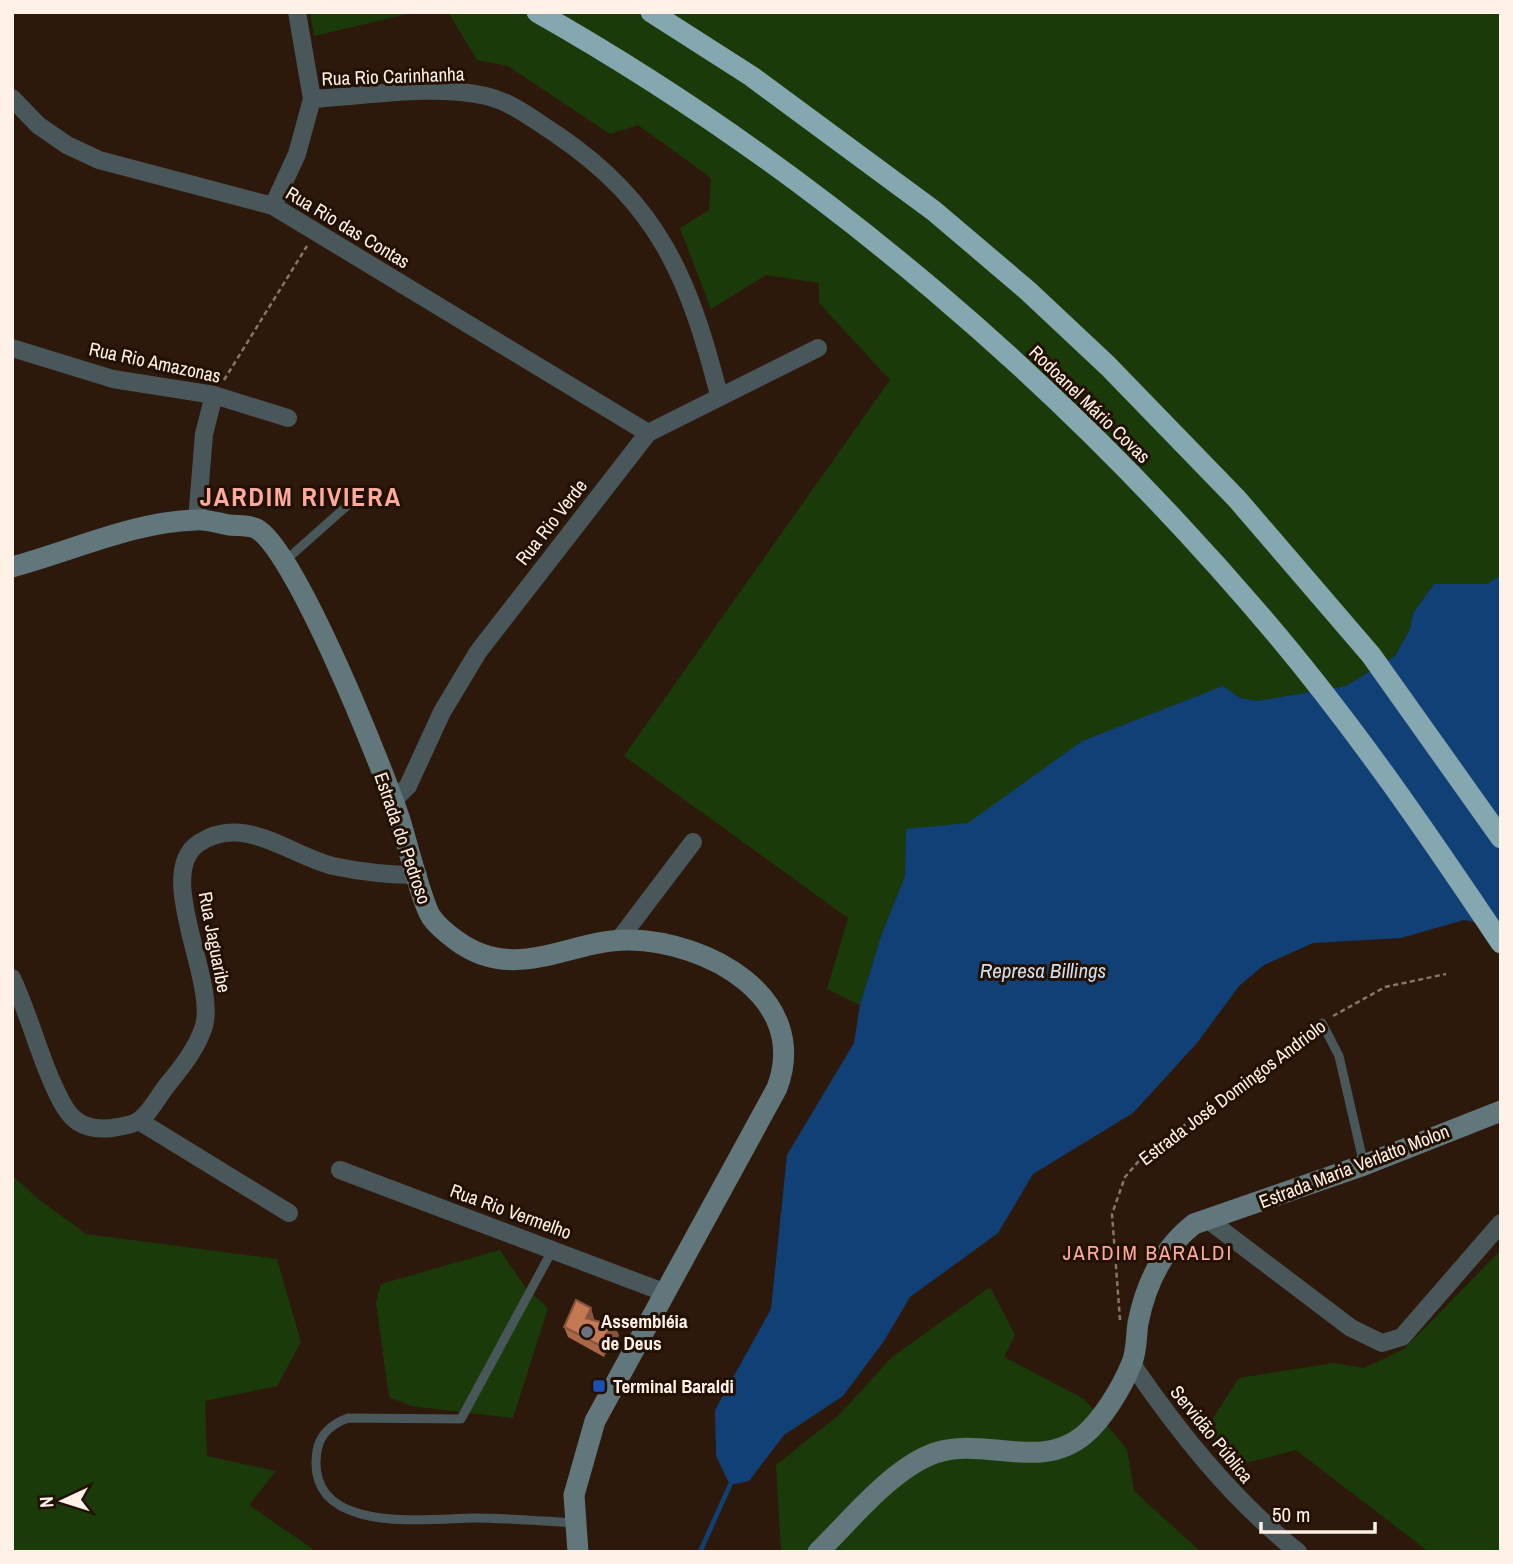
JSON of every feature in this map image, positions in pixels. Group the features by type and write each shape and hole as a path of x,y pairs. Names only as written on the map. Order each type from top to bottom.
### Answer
{"highway":[{"name":"Rodoanel Mário Covas","path":"537,12 676,95 745,144 901,265 1005,353 1158,502 1277,635 1353,730 1414,813 1501,943"},
{"name":"Rodoanel Mário Covas","path":"651,12 751,76 934,211 1027,290 1108,366 1237,499 1371,655 1501,838"}],"main road":[{"name":"Estrada do Pedroso","path":"13,564 139,528 197,520 256,527 277,546 303,591 393,800 430,917 459,943 485,956 514,959 555,956 618,941 647,941 677,948 728,969 766,1000 778,1018 784,1037 785,1060 777,1088 595,1421 576,1479 574,1522 578,1552"},
{"name":"Estrada Maria Verlatto Molon","path":"1207,1219 1364,1165 1501,1111"},
{"path":"818,1552 895,1478 936,1453 965,1450 1033,1454 1072,1444 1096,1423 1132,1364 1143,1303 1158,1263 1182,1234 1207,1219"}],"street":[{"path":"297,12 312,99"},
{"name":"Rua Rio Carinhanha","path":"273,206 297,154 312,99 426,93 487,96 519,110 578,149 622,187 660,236 682,279 705,341 719,395"},
{"name":"Rua Rio das Contas","path":"12,98 38,125 66,145 99,160 273,206 648,433"},
{"name":"Rua Rio Amazonas","path":"12,348 113,379 214,395 288,418"},
{"name":"Rua Rio Verde","path":"393,800 408,786 442,712 478,652 648,433 719,395 818,348"},
{"path":"197,520 204,434 214,395"},
{"name":"Rua Jaguaribe","path":"139,1121 186,1060 205,1024 205,996 184,904 182,877 184,861 198,843 216,835 247,832 332,866 387,874 418,875"},
{"path":"618,941 693,842"},
{"path":"12,978 52,1082 72,1118 85,1127 96,1130 139,1121 289,1213"},
{"name":"Rua Rio Vermelho","path":"340,1170 666,1293"},
{"path":"1207,1219 1351,1328 1382,1343 1402,1337 1501,1223"},
{"name":"Servidão Pública","path":"1132,1364 1176,1425 1242,1503 1298,1552"}],"lane":[{"path":"286,560 348,505"},
{"path":"1322,1024 1339,1056 1364,1165"},
{"path":"553,1249 461,1419 348,1418 337,1422 318,1444 317,1471 322,1486 337,1503 376,1519 574,1522"}],"path":[{"path":"214,395 316,231"},
{"name":"Estrada José Domingos Andriolo","path":"1120,1322 1112,1214 1125,1177 1144,1155 1322,1024 1385,987 1446,974"}],"green space":[{"path":"310,12 416,12 314,36"},
{"path":"448,12 1501,12 1501,575 1488,584 1434,584 1413,613 1410,629 1395,656 1346,686 1257,701 1240,698 1223,687 1082,741 968,824 906,829 905,876 881,936 860,1005 827,989 848,918 624,756 890,380 819,303 819,283 766,275 711,309 680,228 709,210 711,178 638,125 610,134 508,66 477,60"},
{"path":"12,1175 37,1198 86,1234 277,1259 301,1342 277,1386 205,1401 207,1456 276,1471 249,1505 317,1552 12,1552"},
{"path":"500,1250 525,1287 548,1308 513,1418 411,1406 389,1397 376,1303 381,1284"},
{"path":"1501,1250 1501,1552 1429,1552 1296,1450 1234,1466 1204,1432 1239,1378 1333,1363 1364,1368 1404,1349"},
{"path":"990,1287 1015,1335 1004,1357 1084,1399 1127,1449 1134,1491 1201,1552 781,1552 776,1465 840,1414 892,1357"}],"water":[{"name":"Represa Billings","path":"1501,575 1501,927 1464,920 1401,938 1313,943 1264,965 1239,986 1197,1043 1133,1113 1033,1174 998,1233 910,1297 884,1341 843,1396 784,1435 749,1481 730,1485 716,1456 715,1410 771,1309 787,1155 854,1043 860,1005 881,936 905,876 906,829 968,823 1082,741 1223,686 1240,698 1257,701 1346,686 1395,656 1410,629 1413,613 1434,584 1487,584"}],"building":[{"path":"576,1300 591,1308 586,1318 615,1326 606,1334 601,1346 564,1327"}],"waterway":[{"path":"700,1552 730,1485"}],"place":[{"name":"Assembléia de Deus","path":"587,1332"},
{"name":"Terminal Baraldi","path":"599,1386"}],"district":[{"name":"JARDIM RIVIERA","path":"301,497"},
{"name":"JARDIM BARALDI","path":"1148,1253"}]}
